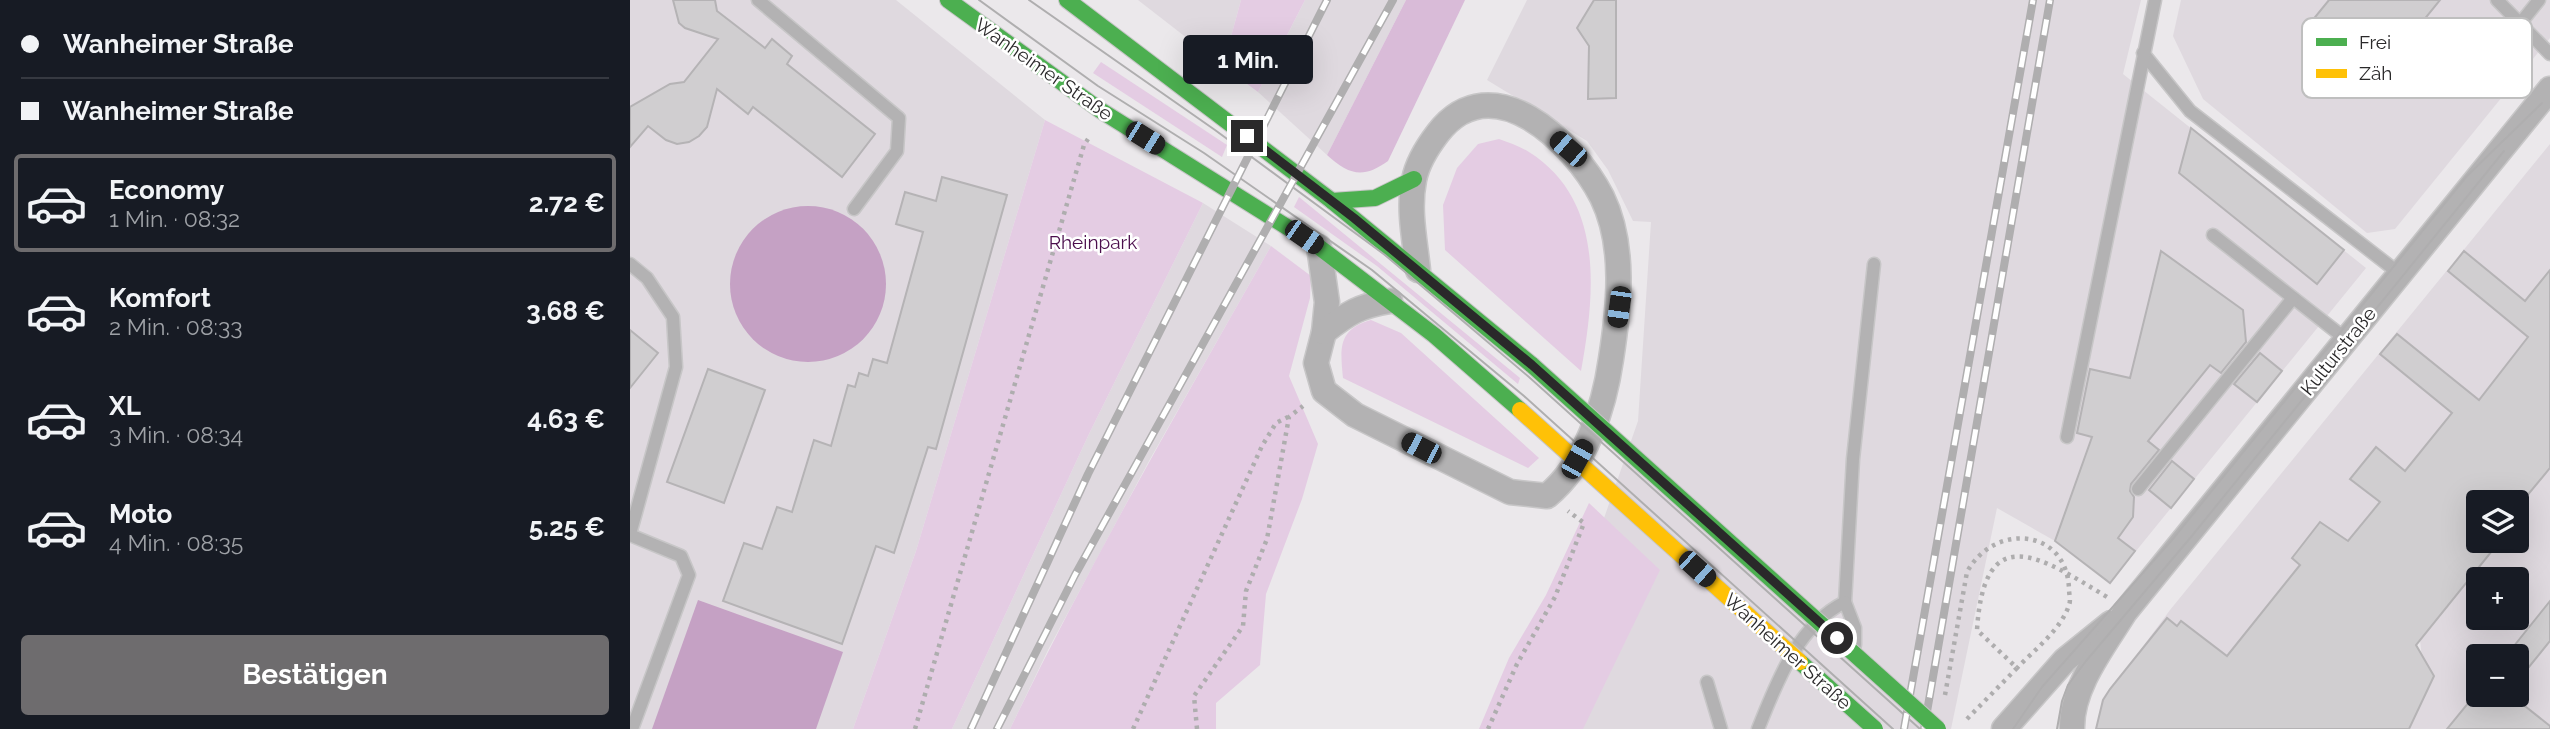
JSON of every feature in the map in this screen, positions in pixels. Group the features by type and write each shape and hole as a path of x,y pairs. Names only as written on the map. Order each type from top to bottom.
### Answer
{"street":[{"name":"Wanheimer Straße","path":"948,0 1090,103 1319,247 1390,301 1520,410 1875,729"},
{"path":"1067,0 1091,12 1332,201 1532,365 1938,729"},
{"name":"Kulturstraße","path":"2125,612 2550,89"},
{"path":"1319,247 1327,302 1324,332 1316,363 1324,391 1355,415 1510,492 1547,495 1565,481 1589,438 1607,388 1619,307 1612,230 1603,198 1568,149 1541,124 1495,104 1481,105 1450,118 1435,136 1414,179 1412,208 1418,270"},
{"path":"1332,201 1373,200 1391,194 1414,179"},
{"path":"1324,332 1350,311 1390,301"},
{"path":"2004,729 2065,660 2125,612"},
{"path":"2072,729 2072,717 2089,672 2125,612"}],"lane":[{"path":"758,0 899,118 897,151 854,209"},
{"path":"2067,436 2155,0"},
{"path":"2497,0 2514,18"},
{"path":"2524,18 2539,0"},
{"path":"2532,37 2550,54"},
{"path":"2143,54 2190,111 2400,274"},
{"path":"2213,235 2347,340"},
{"path":"630,264 647,278 673,317 676,367 630,534 681,556 689,575 632,729"},
{"path":"1851,729 1855,628 1845,602 1853,459 1874,264"},
{"path":"2138,489 2293,298"},
{"path":"1758,729 1783,670 1813,626 1827,611 1845,602"},
{"path":"1707,682 1721,729"}],"path":[{"path":"915,729 1084,145 1090,137"},
{"path":"1133,729 1262,446 1276,423 1324,391"},
{"path":"1197,729 1194,696 1243,626 1245,591 1267,539 1289,416"},
{"path":"1488,729 1517,664 1555,597 1584,523 1547,495"},
{"path":"1945,698 1967,572 1976,556 1999,541 2021,536 2041,543 2059,557 2069,575 2070,604 2054,629 1961,724"},
{"path":"2017,668 1977,631 1978,603 1987,575 2004,558 2024,555 2049,563 2106,596 2125,612"}],"shaded area":[{"path":"630,0 896,0 1045,120 916,551 853,729 630,729"},
{"path":"1138,0 1241,0 1223,66"},
{"path":"1305,0 1406,0 1327,155 1258,92"},
{"path":"1406,0 1465,0 1388,161 1364,172 1349,170 1327,155"},
{"path":"1527,0 2141,0 2123,74 2366,268 2110,583 2055,541 1997,508 1951,729 1510,729 1603,521 1638,421 1651,222 1633,221 1608,170 1587,141 1487,80"},
{"path":"2181,0 2550,0 2550,38 2532,60 2532,18 2302,18 2302,98 2501,98 2395,229 2367,233 2203,99 2173,36"},
{"path":"2550,144 2550,729 2374,729 2423,669 2420,640 2097,729 2103,700 2170,610"},
{"path":"1203,203 1271,246 1149,461 1048,650 1010,729 952,729 1089,434"},
{"path":"808,206 838,212 863,229 880,254 886,284 880,314 863,339 838,356 808,362 778,356 753,339 736,314 730,284 736,254 753,229 778,212"},
{"path":"698,600 843,652 816,729 652,729"}],"green space":[{"path":"1241,0 1305,0 1258,92 1223,66"},
{"path":"1101,62 1227,145 1222,157 1093,73"},
{"name":"Rheinpark","path":"1045,120 1203,203 1089,434 952,729 853,729 916,551"},
{"path":"1499,139 1526,150 1554,172 1571,196 1583,222 1591,281 1581,371 1445,250 1443,205 1457,168 1478,144"},
{"path":"1299,197 1520,378 1518,384 1377,266 1294,207"},
{"path":"1271,246 1311,276 1310,298 1289,376 1318,444 1302,499 1266,594 1260,665 1216,703 1216,729 1010,729 1104,546"},
{"path":"1371,320 1401,333 1539,458 1528,468 1343,378 1341,358 1347,334"},
{"path":"1589,503 1660,570 1583,729 1479,729 1509,658 1546,595"}],"building":[{"path":"673,0 715,0 717,11 765,48 772,39 792,56 787,64 875,134 842,177 753,107 748,114 717,89 707,127 699,136 689,142 677,144 666,140 648,126 630,147 630,107 670,84 684,82 718,39 685,28 679,23"},
{"path":"1594,0 1616,0 1616,98 1588,99 1589,46 1577,28"},
{"path":"2329,0 2440,0 2425,18 2314,18"},
{"path":"2191,128 2344,250 2317,284 2179,173"},
{"path":"942,177 1007,195 936,449 928,447 894,553 876,546 842,644 723,601 744,543 762,549 777,507 792,512 814,440 831,446 848,385 855,387 859,373 868,376 873,359 887,363 923,232 896,224 905,192 936,201"},
{"path":"2161,251 2243,310 2246,342 2221,373 2210,365 2148,441 2159,450 2131,484 2130,491 2134,497 2133,517 2118,538 2135,551 2110,583 2055,541 2092,437 2077,433 2090,369 2130,378"},
{"path":"2464,251 2525,301 2550,270 2550,468 2529,493 2529,490 2466,490 2466,553 2490,553 2479,567 2466,567 2466,583 2416,645 2434,676 2409,729 2096,729 2103,700 2110,689 2167,618 2177,626 2181,621 2227,656 2300,565 2292,558 2320,522 2348,541 2380,502 2350,479 2376,447 2405,471 2452,413 2380,354 2397,334 2479,400 2528,337 2448,271"},
{"path":"630,330 658,353 630,388"},
{"path":"2260,353 2282,371 2257,402 2234,384"},
{"path":"708,369 765,390 724,503 667,482"},
{"path":"2172,461 2194,479 2171,508 2149,490"},
{"path":"2550,601 2550,641 2529,667 2529,644 2516,644"},
{"path":"2466,706 2526,707 2550,726 2550,729 2447,729"}],"tram line":[{"path":"979,0 1098,86 1204,153 1372,270 1524,396 1893,729"},
{"path":"1029,0 1215,130 1385,255 1529,377 1920,729"},
{"path":"2013,729 2042,687 2172,540 2467,176 2542,103"},
{"path":"2057,729 2068,685 2086,661 2191,537 2504,151"}],"railway":[{"path":"971,729 1088,474 1327,0"},
{"path":"997,729 1075,575 1393,0"},
{"path":"1904,729 2033,0"},
{"path":"1924,729 2050,0"}],"traffic: fast":[{"path":"948,0 1100,110 1319,247 1434,335 1520,410"},
{"path":"1067,0 1332,201 1532,365"},
{"path":"1332,201 1375,198 1414,179"},
{"path":"1532,365 1938,729"},
{"path":"1800,662 1875,729"}],"traffic: slow":[{"path":"1520,410 1800,662"}],"route":[{"path":"1247,136 1354,218 1532,365 1837,638"}]}
